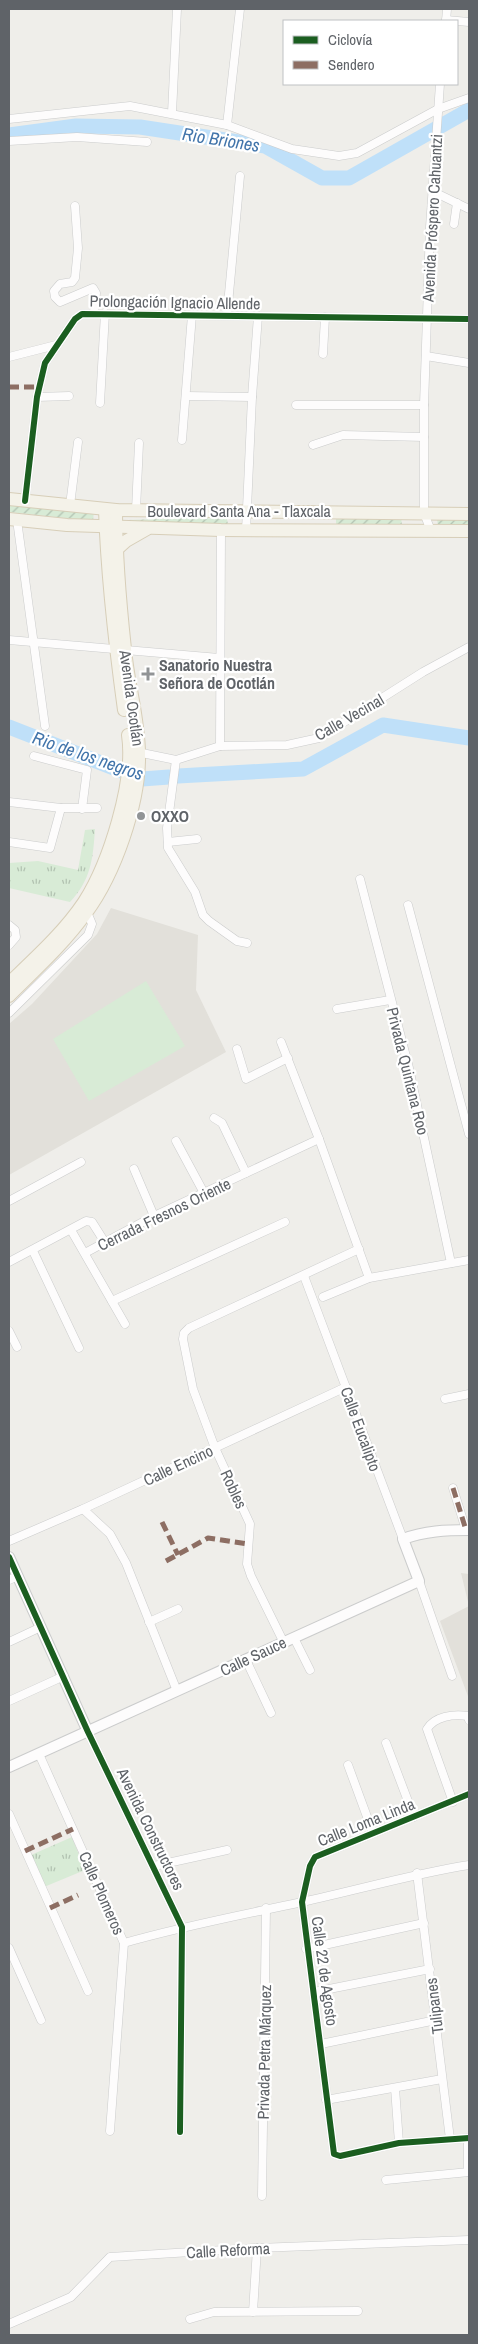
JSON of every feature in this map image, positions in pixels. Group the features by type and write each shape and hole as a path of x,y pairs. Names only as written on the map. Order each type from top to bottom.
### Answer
{"main road":[{"name":"Boulevard Santa Ana - Tlaxcala","path":"18,500 136,510 469,514"},
{"name":"Avenida Ocotlán","path":"9,983 46,947 83,902 98,875 130,787 135,752 120,650 111,550 110,509"},
{"path":"319,512 320,531"},
{"name":"Boulevard Santa Ana - Tlaxcala","path":"13,519 68,525 246,531 469,531"},
{"path":"68,525 92,534 111,550 137,533 149,528"},
{"name":"Avenida Ocotlán","path":"9,996 52,953 87,912 108,873 132,816 130,787"}],"street":[{"path":"172,112 177,9"},
{"path":"227,125 240,9"},
{"name":"Avenida Próspero Cahuantzi","path":"431,531 424,513 424,405 426,319 440,85"},
{"path":"9,119 130,106 172,112 227,125 292,149 339,156 357,153 469,98"},
{"path":"9,142 77,137 147,142"},
{"path":"226,315 240,176"},
{"path":"434,192 469,210"},
{"path":"454,224 457,203"},
{"path":"75,206 78,248 75,278 72,282 60,284 54,291 55,297 60,302 92,288 96,294 94,313"},
{"path":"100,403 105,313"},
{"name":"Prolongación Ignacio Allende","path":"18,500 45,363 56,344 75,319 82,314 469,319"},
{"path":"182,440 192,315"},
{"path":"246,531 258,316"},
{"path":"324,354 325,317"},
{"path":"9,356 56,344"},
{"path":"426,356 469,363"},
{"path":"37,396 69,396"},
{"path":"186,396 252,397"},
{"path":"296,405 424,405"},
{"path":"313,445 343,435 424,437"},
{"path":"70,505 78,442"},
{"path":"136,510 139,444"},
{"path":"9,490 18,500"},
{"path":"13,519 34,643 45,726"},
{"path":"220,746 221,530"},
{"path":"9,640 219,658"},
{"name":"Calle Vecinal","path":"135,752 176,760 220,746 287,745 320,738 423,672 469,647"},
{"path":"34,756 87,770 82,809"},
{"path":"176,760 168,828 168,848 174,861 196,892 203,915 222,931 237,940 247,943"},
{"path":"9,802 61,808 97,808"},
{"path":"9,842 50,848 61,808"},
{"path":"168,842 197,839"},
{"name":"Privada Quintana Roo","path":"360,880 409,1068 451,1263"},
{"path":"408,905 469,1134"},
{"path":"9,1012 88,935 92,924 87,912"},
{"path":"9,925 15,930 16,937 9,945"},
{"path":"337,1009 390,1000"},
{"path":"282,1042 320,1139 369,1278"},
{"path":"238,1049 246,1079 288,1058"},
{"path":"214,1118 222,1123 246,1173"},
{"name":"Cerrada Fresnos Oriente","path":"71,1230 85,1253 104,1241 154,1216 320,1139"},
{"path":"176,1141 204,1193"},
{"path":"9,1201 81,1162"},
{"path":"134,1169 154,1216"},
{"path":"9,1262 90,1220 104,1241"},
{"path":"112,1302 285,1222"},
{"path":"304,1276 359,1249"},
{"path":"33,1250 79,1348"},
{"path":"85,1253 125,1324"},
{"path":"323,1297 369,1278 469,1260"},
{"name":"Robles","path":"284,1643 247,1564 250,1524 215,1448 193,1389 183,1339 184,1333 189,1328 304,1276"},
{"name":"Calle Eucalipto","path":"304,1276 419,1581"},
{"path":"9,1331 16,1347"},
{"name":"Calle Encino","path":"9,1541 83,1509 346,1387"},
{"path":"445,1399 469,1394"},
{"path":"403,1539 419,1533 446,1529 468,1530 453,1488"},
{"path":"83,1509 110,1534 126,1564 177,1691"},
{"name":"Avenida Constructores","path":"9,1557 13,1578 41,1627 88,1732 182,1927 180,2132"},
{"path":"419,1581 452,1676"},
{"name":"Calle Sauce","path":"9,1767 419,1581"},
{"path":"149,1622 178,1609"},
{"path":"9,1642 41,1627"},
{"path":"294,1638 310,1670"},
{"path":"246,1660 271,1713"},
{"path":"9,1702 64,1676"},
{"path":"453,1802 427,1729 431,1723 448,1716 468,1718"},
{"path":"386,1743 414,1817"},
{"name":"Calle Plomeros","path":"39,1754 124,1943 110,2131"},
{"path":"348,1765 373,1833"},
{"name":"Calle Loma Linda","path":"302,1902 310,1866 316,1857 469,1794"},
{"path":"9,1814 88,1991"},
{"path":"154,1866 227,1850"},
{"path":"124,1943 182,1927 266,1908 302,1902 417,1874 469,1865"},
{"name":"Tulipanes","path":"417,1874 450,2139"},
{"name":"Calle 22 de Agosto","path":"302,1902 306,1948 322,2044 326,2100 334,2154 340,2156 399,2143"},
{"name":"Privada Petra Márquez","path":"262,2196 266,1908"},
{"path":"306,1948 424,1923"},
{"path":"10,1951 41,2020"},
{"path":"314,1992 430,1969"},
{"path":"322,2044 436,2020"},
{"path":"326,2100 442,2079"},
{"path":"386,2180 468,2172 469,2138 399,2143 395,2088"},
{"name":"Calle Reforma","path":"9,2324 71,2297 110,2257 257,2248 469,2240"},
{"path":"253,2312 257,2248"},
{"path":"190,2319 214,2312 358,2311"}],"shaded area":[{"path":"111,908 198,935 196,990 226,1052 9,1175 9,1024 32,1004 97,934"},
{"path":"461,1573 469,1574 469,1606"},
{"path":"469,1606 469,1699 440,1621"}],"green space":[{"path":"9,505 94,511 93,521 9,512"},
{"path":"336,517 401,517 402,526 336,525"},
{"path":"227,519 228,525 123,522 128,520"},
{"path":"437,519 469,520 469,526 438,526"},
{"path":"95,829 90,869 82,886 70,902 9,888 9,863 38,861 78,870 85,830"},
{"path":"146,981 185,1046 89,1101 53,1039"},
{"path":"72,1837 85,1870 44,1887 31,1855"}],"waterway":[{"name":"Rio Briones","path":"9,135 76,126 140,127 265,146 322,178 349,178 469,110"},
{"name":"Rio de los negros","path":"178,776 303,769 383,725 469,738"},
{"name":"Rio de los negros","path":"9,727 142,779 169,777"}],"marked path":[{"path":"9,387 40,387"},
{"path":"453,1488 466,1530"},
{"path":"162,1522 178,1555"},
{"path":"166,1561 208,1538 248,1544"},
{"path":"25,1851 73,1829"},
{"path":"50,1908 78,1895"}],"cycle path":[{"path":"25,501 37,397 45,363 75,319 82,314 469,319"},
{"path":"9,1557 88,1732 182,1927 180,2132"},
{"path":"469,1794 315,1857 310,1866 302,1902 334,2154 340,2156 399,2143 469,2138"}],"place":[{"name":"Sanatorio Nuestra Señora de Ocotlán","path":"148,674"},
{"name":"OXXO","path":"141,816"}]}
